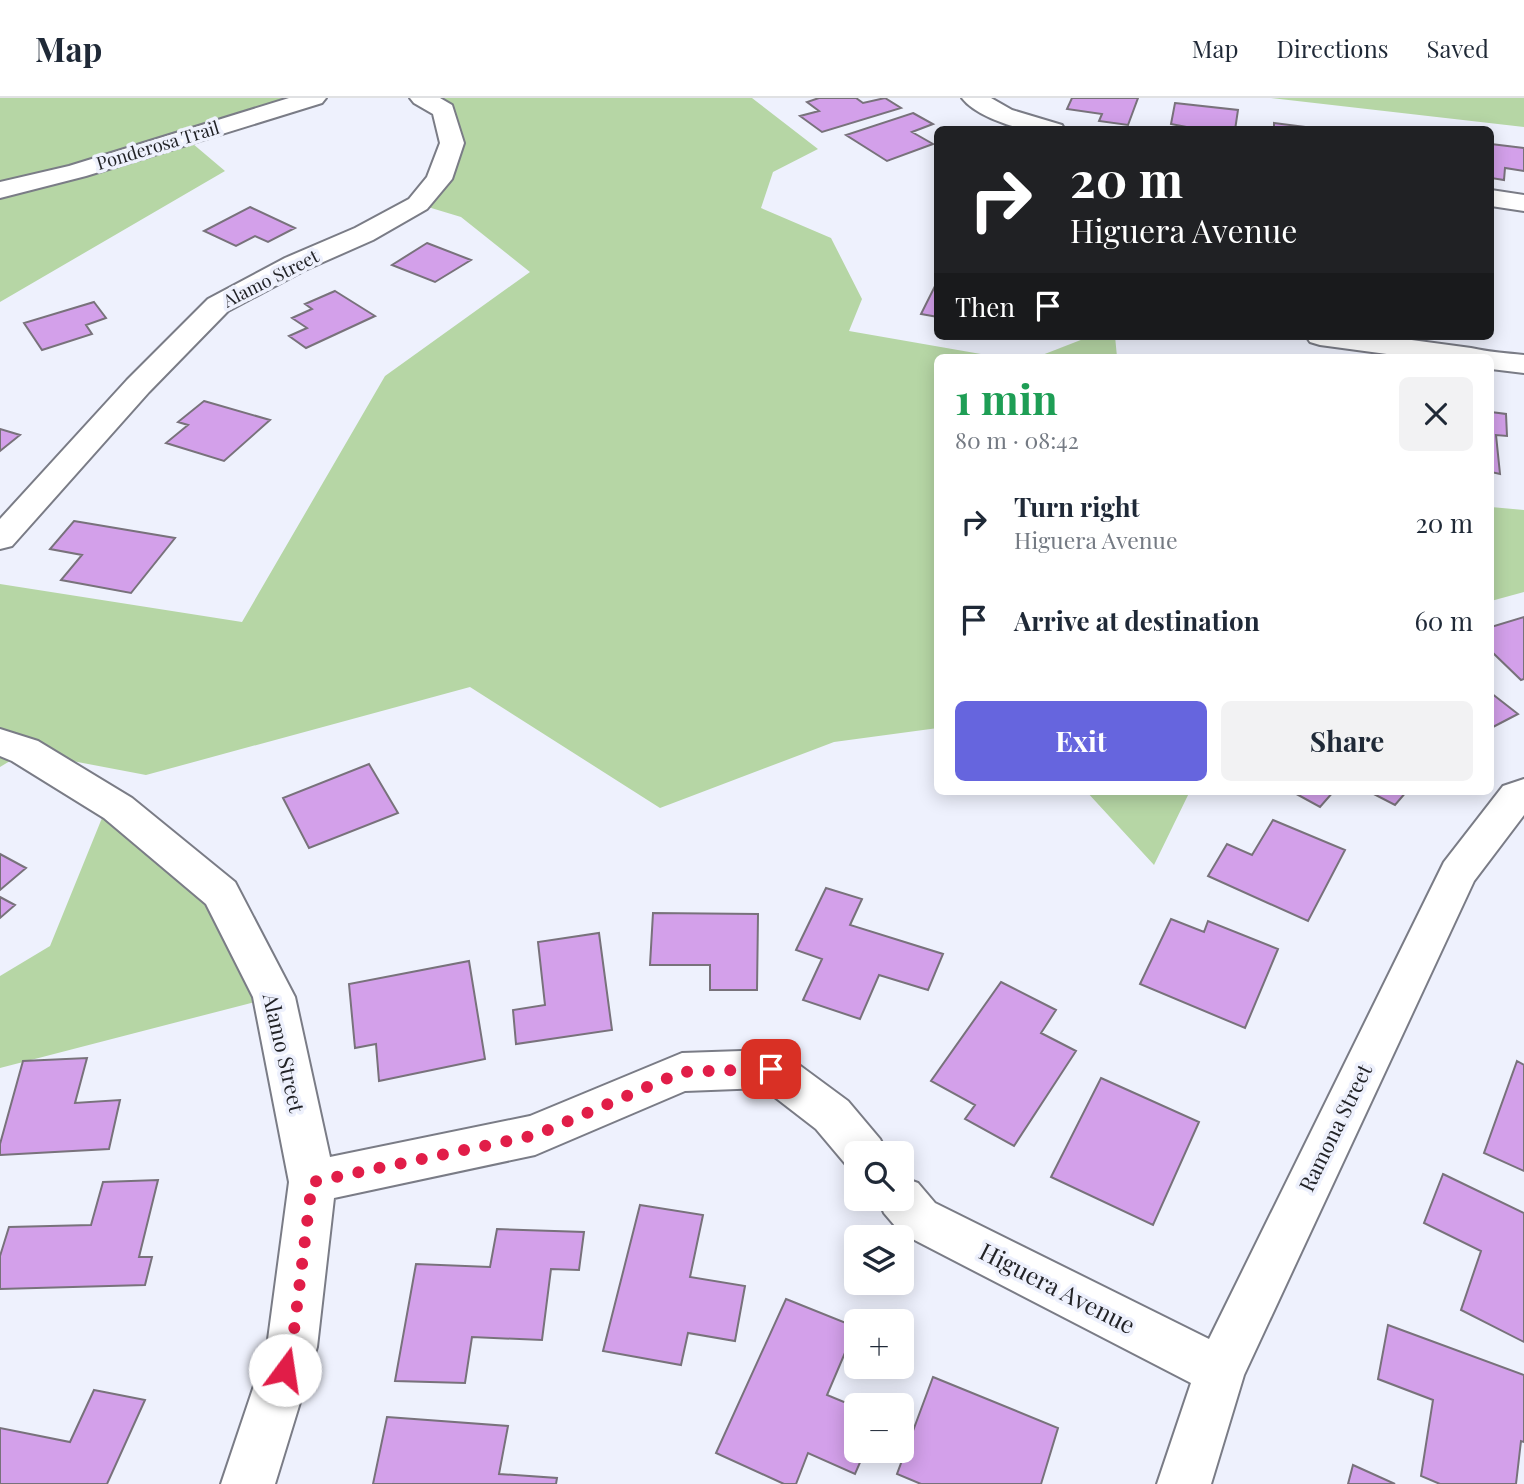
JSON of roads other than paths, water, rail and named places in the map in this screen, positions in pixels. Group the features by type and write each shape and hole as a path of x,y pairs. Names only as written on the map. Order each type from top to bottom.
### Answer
{"street":[{"name":"Ponderosa Trail","path":"0,190 78,171 314,98"},
{"name":"Alamo Street","path":"0,539 138,386 218,305 295,264 364,234 418,204 439,179 452,143 444,110 422,98"},
{"path":"974,98 1004,115 1040,126"},
{"path":"1494,198 1524,203"},
{"path":"1349,340 1449,354"},
{"path":"1494,360 1524,364"},
{"name":"Alamo Street","path":"0,742 25,751 118,808 221,893 274,997 312,1182 292,1347 248,1484"},
{"name":"Ramona Street","path":"1184,1484 1220,1371 1458,873 1517,796 1524,793"},
{"path":"312,1182 536,1135 682,1072 771,1069 832,1115 854,1141"},
{"name":"Higuera Avenue","path":"912,1211 918,1219 1220,1371"}]}
